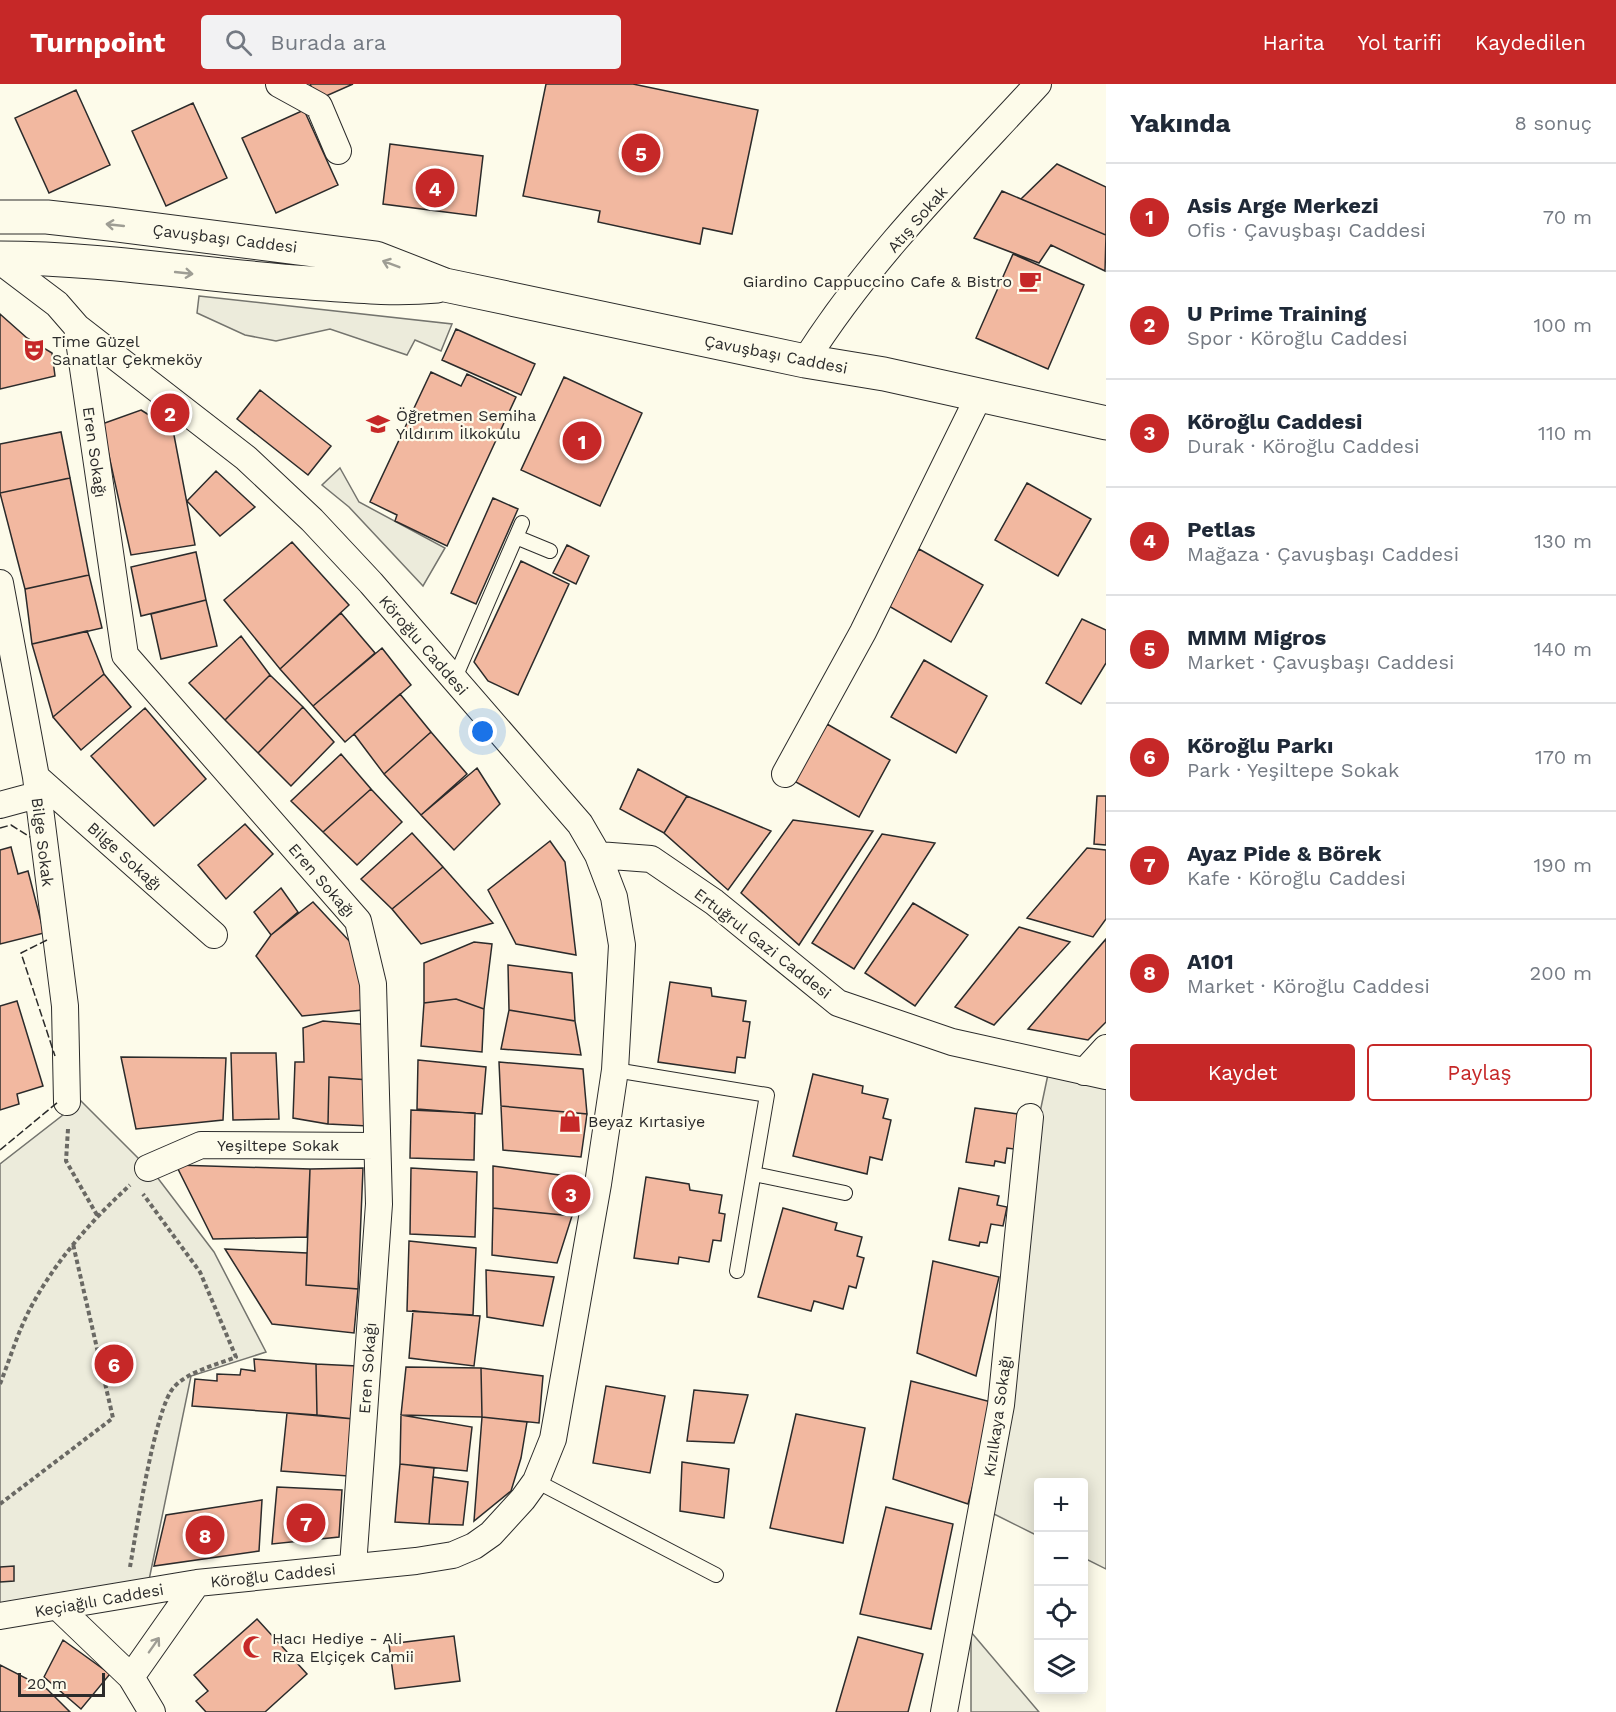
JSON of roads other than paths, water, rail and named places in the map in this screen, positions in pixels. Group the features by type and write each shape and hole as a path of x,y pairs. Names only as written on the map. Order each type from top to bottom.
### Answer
{"main road":[{"name":"Çavuşbaşı Caddesi","path":"0,217 47,217 121,225 376,258 445,285 806,361 884,374 1106,423"},
{"name":"Çavuşbaşı Caddesi","path":"0,260 46,258 218,277 400,290 445,285"}],"street":[{"path":"279,84 319,106 338,151"},
{"name":"Atış Sokak","path":"806,361 839,311 905,232 1038,84"},
{"name":"Köroğlu Caddesi","path":"0,260 57,304 77,327 246,458 304,513 371,583 580,824 598,855 614,897 621,945 615,1071 598,1184 553,1439 536,1480 524,1499 491,1534 474,1546 453,1555 416,1561 197,1583 131,1677"},
{"name":"Eren Sokağı","path":"77,327 125,655 358,921 373,984 379,1204 353,1566"},
{"path":"785,774 863,632 979,396"},
{"name":"Bilge Sokak","path":"0,583 36,786 65,1006 68,1102"},
{"path":"0,805 36,786"},
{"name":"Bilge Sokağı","path":"36,786 213,935"},
{"name":"Ertuğrul Gazi Caddesi","path":"598,855 651,859 714,902 838,1003 952,1042 1095,1074"},
{"path":"1095,1074 1106,1048"},
{"name":"Kızılkaya Sokağı","path":"944,1712 1001,1405 1030,1117"},
{"name":"Yeşiltepe Sokak","path":"148,1168 201,1144 377,1146"},
{"name":"Keçiağılı Caddesi","path":"0,1616 197,1583"},
{"path":"58,1607 131,1677 152,1712"}],"lane":[{"path":"454,680 522,523"},
{"path":"516,537 550,550"},
{"path":"615,1071 767,1095 737,1271"},
{"path":"754,1174 845,1193"},
{"path":"536,1480 716,1575"}],"place":[{"name":"MMM Migros","path":"641,153"},
{"name":"Petlas","path":"435,188"},
{"name":"Giardino Cappuccino Cafe & Bistro","path":"1030,281"},
{"name":"Time Güzel Sanatlar Çekmeköy","path":"34,350"},
{"name":"U Prime Training","path":"170,413"},
{"name":"Öğretmen Semiha Yıldırım İlkokulu","path":"378,424"},
{"name":"Asis Arge Merkezi","path":"582,441"},
{"name":"Beyaz Kırtasiye","path":"570,1121"},
{"name":"Köroğlu Caddesi","path":"571,1194"},
{"name":"Köroğlu Parkı","path":"114,1364"},
{"name":"Ayaz Pide & Börek","path":"306,1523"},
{"name":"A101","path":"205,1535"},
{"name":"Hacı Hediye - Ali Rıza Elçiçek Camii","path":"254,1647"}]}
